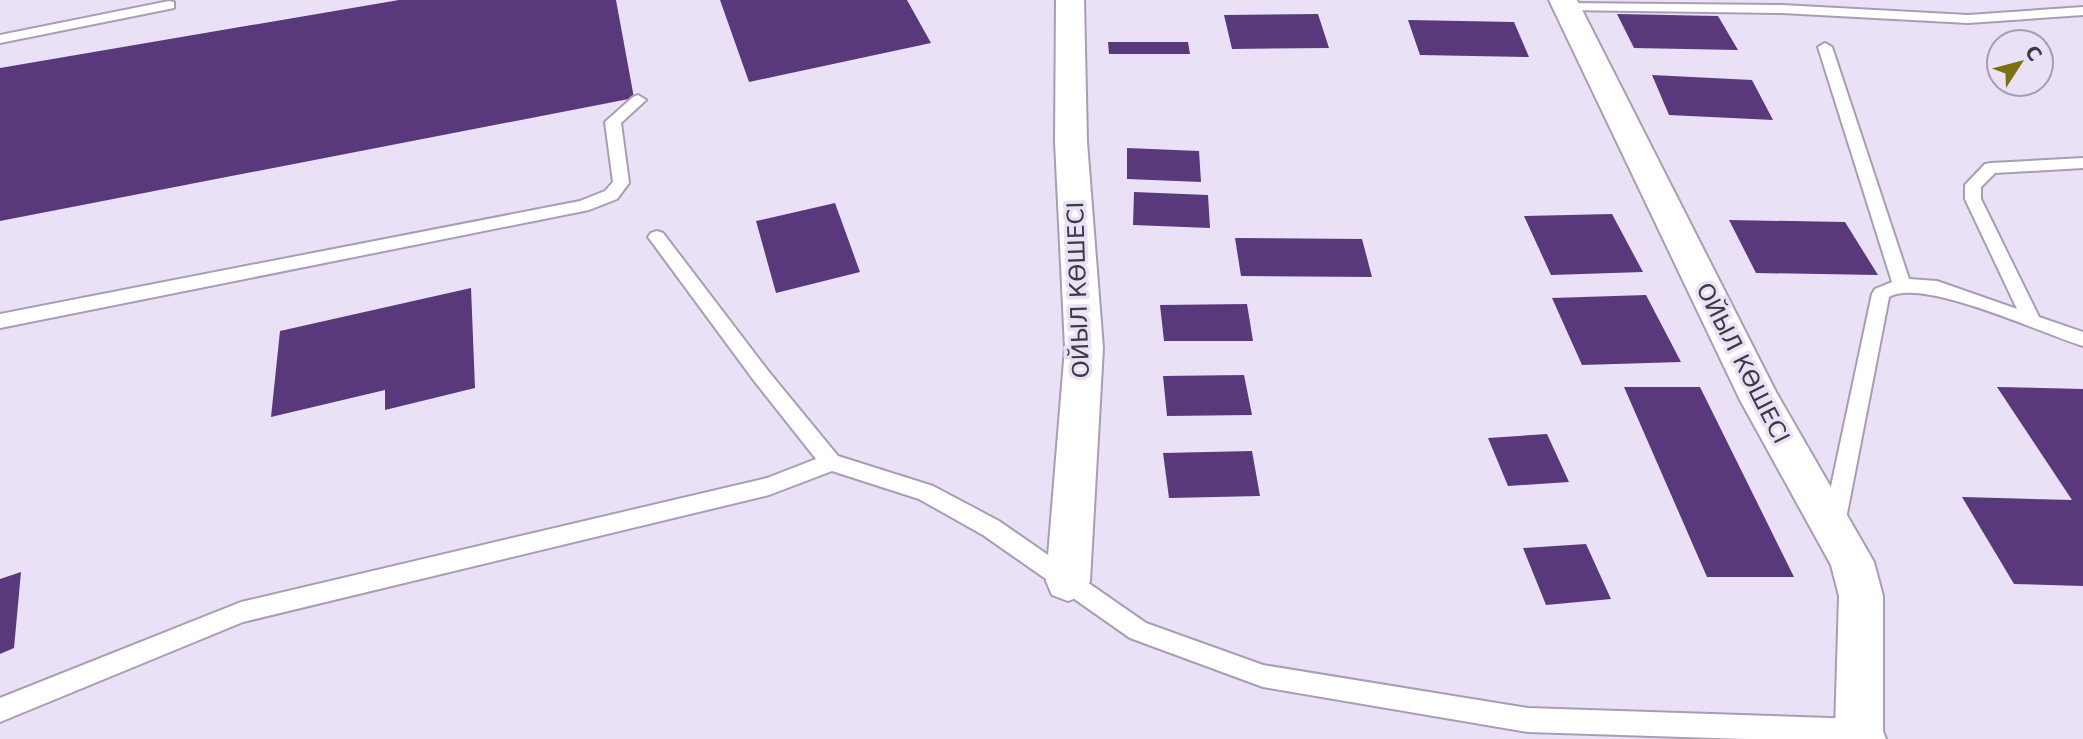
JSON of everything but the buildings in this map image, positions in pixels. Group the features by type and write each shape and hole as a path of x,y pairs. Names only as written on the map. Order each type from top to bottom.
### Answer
{"street":[{"name":"ОЙЫЛ КӨШЕСІ","path":"1068,580 1084,348 1071,142 1070,0"},
{"name":"ОЙЫЛ КӨШЕСІ","path":"1565,3 1760,400 1852,562 1861,596 1861,735"}],"lane":[{"path":"1565,3 1782,9 1969,19 2083,11"},
{"path":"0,39 169,5"},
{"path":"1825,47 1902,286"},
{"path":"0,321 583,206 611,195 621,183 613,122 638,100"},
{"path":"2032,321 1973,199 1973,185 1991,167 2083,163"},
{"path":"657,237 762,377 831,462 926,492 991,528 1138,631 1263,677 1528,720 1861,735"},
{"path":"1833,528 1881,294 1890,287 1920,285 1937,288 2083,339"},
{"path":"0,710 241,612 769,486 831,462"}]}
